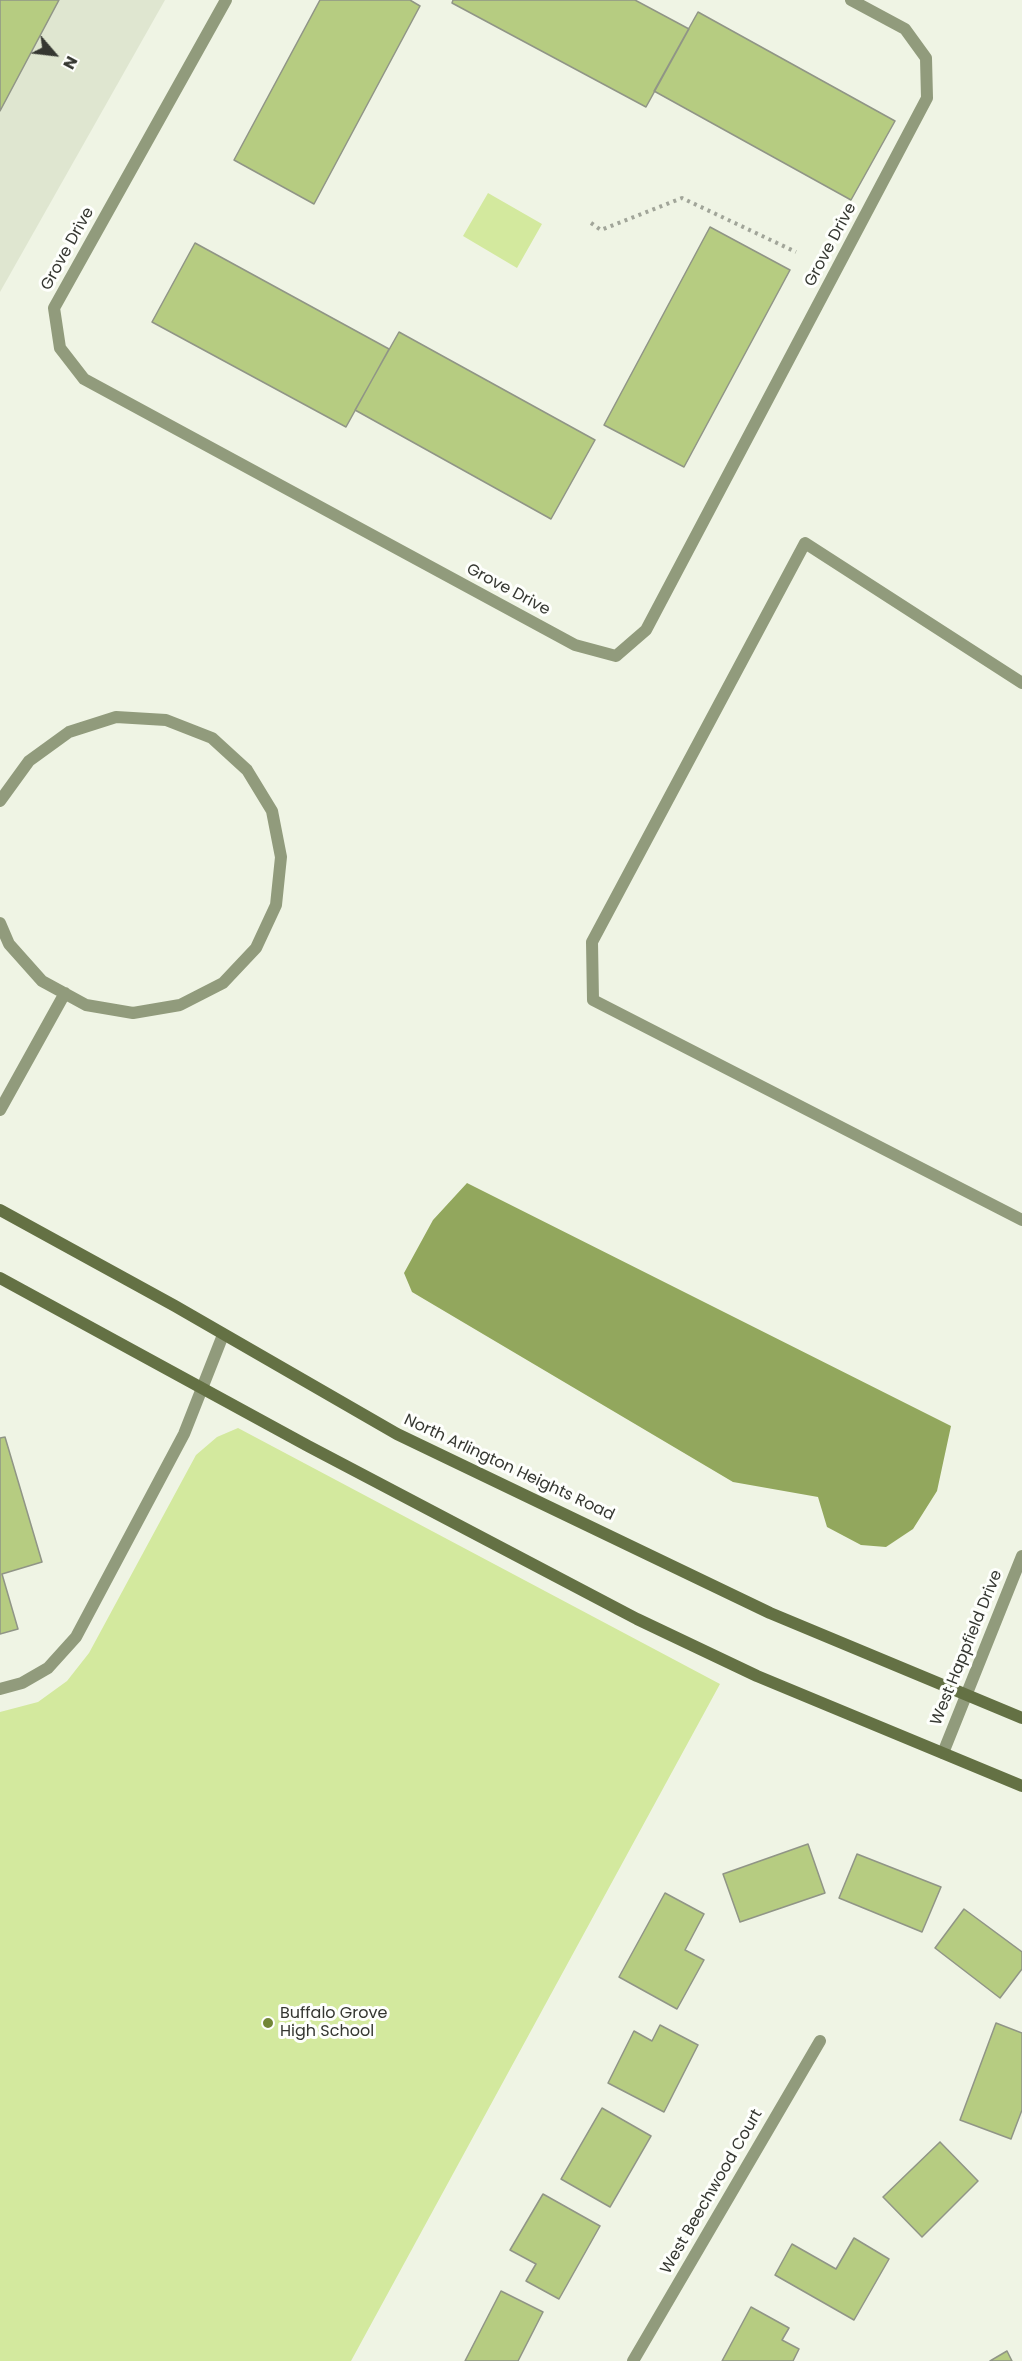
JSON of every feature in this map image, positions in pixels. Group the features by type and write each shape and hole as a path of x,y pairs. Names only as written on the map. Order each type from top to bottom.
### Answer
{"main road":[{"name":"North Arlington Heights Road","path":"0,1210 397,1434 770,1613 1022,1718"},
{"path":"0,1278 200,1388 637,1619 757,1676 1022,1786"}],"street":[{"name":"Grove Drive","path":"226,0 54,308 60,348 84,379 575,645 616,656 646,630 927,98 926,58 905,29 851,0"},
{"path":"1022,683 805,543 592,942 593,1000 1022,1220"},
{"path":"0,801 29,761 69,732 116,717 166,720 212,738 247,770 272,811 281,857 276,905 256,948 223,982 180,1005 133,1013 86,1005 42,981 9,944 0,923"},
{"path":"0,1110 65,993"},
{"path":"0,1689 22,1683 48,1668 76,1637 184,1434 200,1388 224,1335"},
{"name":"West Happfield Drive","path":"943,1753 1022,1556"},
{"name":"West Beechwood Court","path":"633,2361 820,2041"}],"path":[{"path":"591,223 602,230 682,198 796,252"}],"shaded area":[{"path":"0,0 165,0 0,292"},
{"path":"488,193 542,224 517,268 463,236"},
{"path":"467,1183 951,1426 937,1491 913,1529 886,1547 861,1545 827,1527 818,1497 733,1482 412,1292 404,1273 433,1220"},
{"name":"Buffalo Grove High School","path":"238,1428 720,1684 351,2361 0,2361 0,1712 38,1702 67,1681 89,1653 196,1455 217,1437"}],"building":[{"path":"0,0 59,0 0,111"},
{"path":"320,0 410,0 420,6 314,204 234,160"},
{"path":"453,0 635,0 689,29 646,107 452,3"},
{"path":"698,12 895,121 851,200 654,91"},
{"path":"710,227 790,270 684,467 604,425"},
{"path":"195,243 389,349 346,427 152,322"},
{"path":"399,332 595,440 551,519 355,410"},
{"path":"5,1437 42,1562 2,1574 18,1629 0,1634 0,1438"},
{"path":"808,1844 825,1893 740,1922 723,1874"},
{"path":"857,1854 941,1887 922,1932 839,1898"},
{"path":"665,1893 704,1914 685,1950 704,1960 677,2009 619,1977"},
{"path":"964,1909 1022,1952 1022,1969 1000,1998 935,1948"},
{"path":"996,2023 1022,2033 1022,2110 1011,2139 960,2120"},
{"path":"660,2025 698,2045 664,2112 608,2083 634,2031 652,2041"},
{"path":"602,2108 651,2136 610,2207 561,2179"},
{"path":"940,2142 978,2181 922,2237 883,2197"},
{"path":"543,2194 600,2226 559,2299 526,2281 536,2264 510,2250"},
{"path":"854,2238 889,2259 854,2320 775,2275 792,2244 836,2269"},
{"path":"501,2291 543,2312 518,2361 465,2361"},
{"path":"751,2307 789,2328 782,2340 799,2349 793,2361 722,2361"},
{"path":"1007,2351 1012,2361 990,2361"}],"place":[{"name":"Buffalo Grove High School","path":"268,2023"}]}
